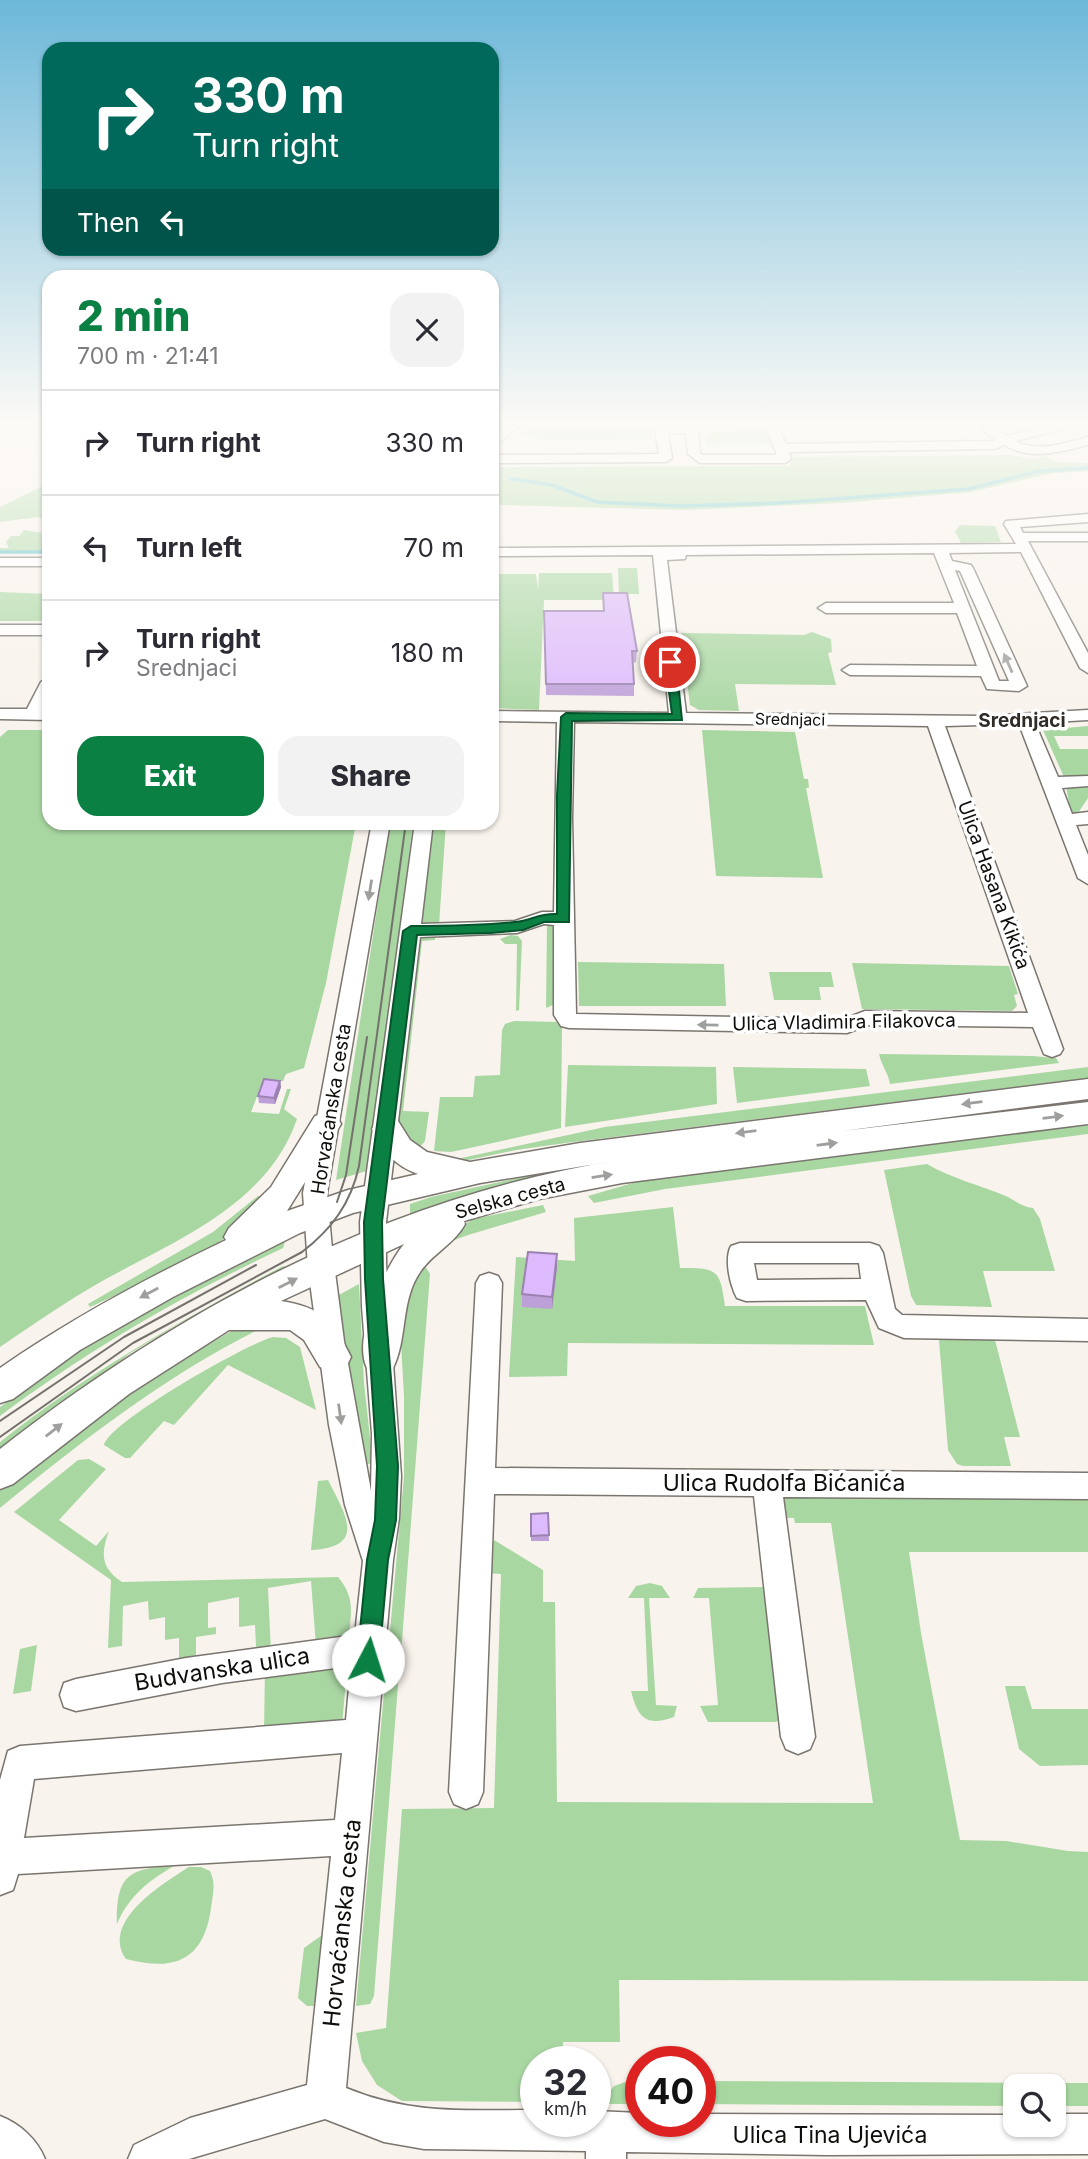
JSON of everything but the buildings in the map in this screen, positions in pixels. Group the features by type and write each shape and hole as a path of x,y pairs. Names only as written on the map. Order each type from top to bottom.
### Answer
{"main road":[{"name":"Selska cesta","path":"0,1388 68,1340 122,1307 316,1213 377,1195 480,1171 659,1143 1088,1089"},
{"name":"Selska cesta","path":"0,1472 136,1368 212,1322 372,1243 477,1204 550,1185 676,1164 1088,1113"},
{"path":"209,1263 255,1225 282,1196 326,1124"},
{"path":"387,1129 394,1146 412,1160 437,1168 480,1171"},
{"path":"380,1358 390,1304 404,1266 424,1242 477,1204"},
{"path":"212,1322 264,1315 299,1318 324,1336 333,1357"}],"street":[{"path":"499,552 943,556 1050,528"},
{"path":"1018,536 1087,539"},
{"path":"1018,536 1082,644 1088,668"},
{"path":"678,718 659,556 761,556"},
{"path":"943,556 966,568 1018,686 993,686 943,556"},
{"path":"0,562 42,562"},
{"path":"826,608 962,608"},
{"path":"0,630 42,630"},
{"path":"850,670 986,671"},
{"path":"0,714 41,715"},
{"name":"Srednjaci","path":"499,716 935,721 1088,715"},
{"path":"565,1015 563,795 566,717"},
{"path":"1025,719 1063,820 1086,868"},
{"name":"Ulica Hasana Kikića","path":"935,721 1052,1049"},
{"path":"1051,783 1088,781"},
{"path":"1063,820 1088,818"},
{"name":"Horvaćanska cesta","path":"378,1560 355,1495 341,1422 321,1266 315,1193 380,830"},
{"name":"Horvaćanska cesta","path":"325,2099 378,1560 385,1520 387,1466 372,1243 423,830"},
{"path":"411,931 491,929 523,926 542,918 564,919"},
{"name":"Ulica Vladimira Filakovca","path":"565,1015 566,1019 574,1022 703,1025 847,1026 865,1018 1042,1020"},
{"path":"877,1289 746,1291 740,1253 870,1253 886,1320 904,1327 1088,1330"},
{"path":"466,1792 489,1283"},
{"name":"Ulica Rudolfa Bićanića","path":"480,1481 1088,1486"},
{"path":"767,1483 798,1737"},
{"name":"Budvanska ulica","path":"76,1695 183,1672 285,1656 369,1649"},
{"path":"351,1837 2,1867 20,1763 360,1735"},
{"path":"148,2159 198,2134 291,2112 325,2099"},
{"name":"Ulica Tina Ujevića","path":"325,2099 369,2117 405,2127 605,2146 1088,2134"},
{"path":"0,2136 25,2159"}],"green space":[{"path":"958,528 996,528 1001,542 961,543 955,531"},
{"path":"24,530 42,533 42,551 0,552 0,548 9,548 6,542 11,536 19,536"},
{"path":"618,568 637,568 639,594 619,594"},
{"path":"539,573 612,573 614,600 544,600 539,710 499,708 499,574 536,574 538,590"},
{"path":"0,592 42,594 42,621 0,621"},
{"path":"812,632 831,639 832,652 828,653 836,685 735,684 739,711 699,710 690,705 681,633 804,635"},
{"path":"1088,726 1088,736 1054,736 1060,749 1088,749 1088,776 1064,777 1043,730"},
{"path":"8,730 42,730 42,830 355,830 326,983 304,1068 286,1074 283,1081 263,1081 251,1112 279,1114 287,1089 291,1089 284,1109 297,1119 283,1149 265,1174 242,1197 217,1216 51,1312 0,1347 0,737"},
{"path":"702,730 795,732 804,779 808,779 809,788 806,788 823,878 716,876"},
{"path":"1088,784 1088,798 1076,816 1071,814 1066,786"},
{"path":"389,830 412,830 370,1170 336,1180"},
{"path":"431,830 446,830 439,925 422,925 420,921"},
{"path":"547,924 552,925 555,931 553,1005 546,1008"},
{"path":"435,935 435,940 422,941 403,1111 429,1112 425,1141 419,1148 395,1128 419,937"},
{"path":"511,935 518,936 522,941 519,1010 516,1011 517,944 505,944 500,939"},
{"path":"578,962 724,964 726,1006 579,1006"},
{"path":"852,963 1009,966 1018,994 1014,995 1017,1006 1012,1011 862,1009"},
{"path":"769,972 831,972 834,987 819,987 821,1000 774,1000"},
{"path":"514,1021 560,1022 562,1025 561,1128 451,1152 434,1151 440,1097 473,1097 475,1076 500,1075 502,1030 505,1024"},
{"path":"879,1054 1032,1056 1056,1058 1059,1063 890,1084"},
{"path":"568,1065 716,1067 717,1104 565,1127"},
{"path":"733,1067 866,1069 870,1086 737,1103"},
{"path":"1088,1067 1088,1078 573,1142 454,1163 443,1162 605,1127"},
{"path":"1088,1097 1088,1102 410,1218 410,1204 431,1197 578,1165"},
{"path":"1088,1122 1088,1134 665,1189 594,1203 588,1196 650,1178"},
{"path":"927,1164 1033,1208 1040,1219 1055,1271 983,1271 992,1307 916,1305 911,1296 884,1170"},
{"path":"258,1196 263,1196 239,1226 208,1250 148,1281 90,1307 88,1304 213,1232"},
{"path":"543,1205 546,1212 425,1251 473,1219"},
{"path":"673,1207 680,1268 709,1270 714,1273 721,1284 725,1306 865,1306 874,1345 568,1343 567,1376 509,1377 516,1257 575,1261 574,1218"},
{"path":"285,1242 283,1248 208,1285 102,1346 0,1416 0,1407 110,1329 243,1257"},
{"path":"283,1266 286,1267 175,1326 129,1354 0,1454 0,1442 67,1392 173,1327"},
{"path":"425,1266 430,1274 401,1654 388,1653 404,1476 404,1397 399,1306 402,1290"},
{"path":"359,1284 364,1383 372,1456 371,1463 366,1465 363,1464 337,1296"},
{"path":"278,1320 168,1381 99,1430 0,1508 0,1490 97,1415 158,1374 235,1329"},
{"path":"273,1337 286,1338 300,1347 316,1410 228,1365 174,1425 164,1421 130,1458 125,1458 104,1445 129,1419 180,1385"},
{"path":"939,1340 995,1340 1020,1437 1004,1437 1011,1466 963,1466 957,1464 948,1450"},
{"path":"89,1459 106,1469 59,1520 96,1546 109,1531 104,1560 110,1571 122,1582 338,1577 350,1600 348,1641 316,1646 311,1581 268,1588 271,1653 179,1661 179,1638 165,1640 165,1617 149,1620 148,1601 123,1606 122,1646 108,1648 111,1580 14,1512 78,1460","holes":["239,1597 239,1627 255,1625 256,1647 196,1657 196,1637 216,1634 216,1627 208,1628 208,1603"]},
{"path":"328,1480 345,1516 346,1535 340,1543 329,1548 311,1550 318,1481"},
{"path":"783,1495 1088,1496 1088,1552 909,1552 921,1633 960,1840 1006,1841 1088,1852 1088,1981 619,1980 620,2042 563,2042 563,2046 520,2046 520,2102 402,2101 377,2085 362,2061 356,2033 386,2028 402,1809 494,1808 501,1574 483,1573 494,1540 543,1570 543,1602 555,1602 557,1802 873,1803 831,1523 795,1523 794,1518 782,1518"},
{"path":"650,1583 662,1586 670,1598 649,1598 656,1705 677,1706 674,1717 656,1721 640,1714 631,1691 648,1691 644,1598 628,1598 636,1586"},
{"path":"764,1587 771,1595 784,1715 776,1722 708,1722 700,1706 718,1705 709,1598 693,1598 698,1588"},
{"path":"37,1645 31,1691 13,1694 20,1649"},
{"path":"348,1658 342,1725 264,1731 265,1667"},
{"path":"387,1659 400,1659 374,1996 370,2004 356,2006"},
{"path":"1005,1686 1025,1686 1032,1709 1088,1709 1088,1765 1040,1766 1019,1749"},
{"path":"174,1866 140,1890 127,1905 117,1924 119,1895 128,1878 146,1869"},
{"path":"189,1867 201,1867 210,1871 213,1880 211,1908 202,1940 184,1958 173,1962 143,1963 126,1959 120,1945 121,1931 128,1917 151,1893"},
{"path":"325,1933 318,2006 307,2006 298,1998 304,1948"},
{"path":"716,2081 1003,2083 1003,2106 716,2104"},
{"path":"625,2082 625,2104 611,2104 611,2090"},
{"path":"1066,2083 1088,2083 1088,2106 1066,2106"}],"waterway":[{"path":"0,552 42,552"}],"tram line":[{"path":"0,1437 133,1343 302,1252 339,1214 351,1192 359,1166 405,830"},
{"path":"337,1202 346,1175 367,1037"},
{"path":"0,1421 124,1337 256,1265"}],"district":[{"name":"Srednjaci","path":"1022,720"}],"route":[{"path":"368,1660 387,1493 373,1222 411,931 491,929 523,926 542,918 564,919 563,795 566,717 678,718 670,662"}]}
